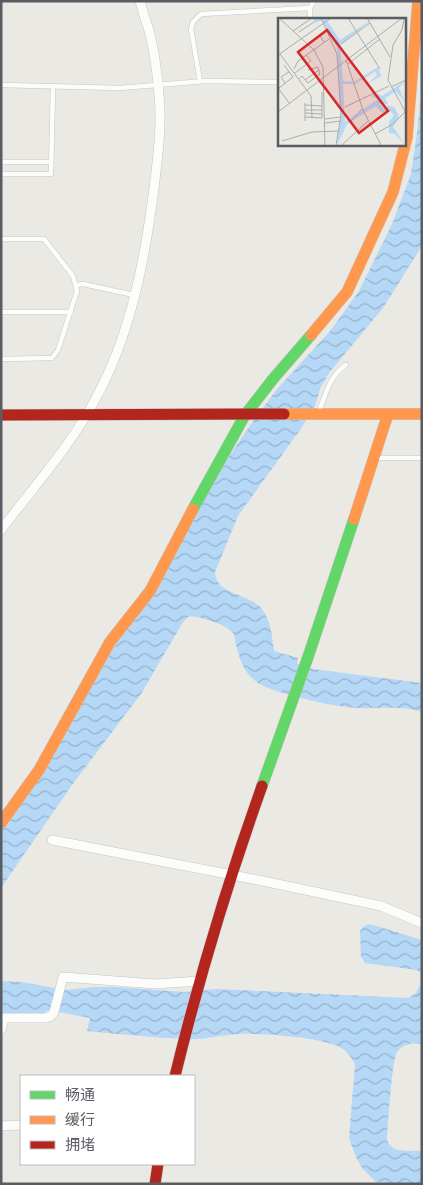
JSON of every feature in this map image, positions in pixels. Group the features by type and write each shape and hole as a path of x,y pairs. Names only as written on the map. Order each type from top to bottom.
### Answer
{"street":[{"path":"1,530 86,415 112,365 134,295 148,230 158,156 160,115 153,48 140,1"},
{"path":"406,142 418,1"},
{"path":"1,823 43,762 110,642 150,590 210,477 273,379 340,302 386,211 400,173 405,145"},
{"path":"175,1075 198,986 232,874 270,760 308,658 388,414"},
{"path":"1,415 422,414"},
{"path":"52,840 232,874 381,906 422,923"},
{"path":"1,1030 4,1018 46,1018 51,1016 54,1012 63,977 198,986"},
{"path":"1,1126 20,1125"},
{"path":"155,1184 158,1165"}],"lane":[{"path":"310,18 310,8 314,1"},
{"path":"200,81 191,29 193,22 200,14 310,8"},
{"path":"1,85 120,88 200,81 278,82"},
{"path":"1,174 51,174 53,86"},
{"path":"1,162 52,162"},
{"path":"1,240 44,238 73,276 77,285 77,296 58,350 52,358 1,358"},
{"path":"77,285 83,284 134,295"},
{"path":"1,312 71,312"},
{"path":"315,414 333,376 346,365"},
{"path":"374,458 422,458"}],"water":[{"path":"422,85 422,246 383,308 329,373 320,389 315,406 300,430 238,516 215,572 221,586 249,599 262,609 269,624 274,651 298,658 297,664 313,669 422,683 422,712 398,708 337,706 266,687 253,679 246,671 239,657 234,635 231,631 210,621 192,616 188,617 183,622 141,694 72,785 1,888 1,830 35,785 94,681 219,471 277,389 331,330 359,291 392,224 411,174"},
{"path":"370,924 422,940 422,974 417,970 365,963 361,957 360,931 364,926"},
{"path":"1,981 22,982 65,990 96,987 185,992 217,989 408,998 416,993 422,981 422,1044 408,1044 397,1052 395,1057 387,1139 389,1144 396,1149 422,1151 422,1184 376,1182 362,1168 349,1138 355,1064 343,1049 335,1045 323,1041 260,1034 237,1034 187,1039 87,1031 90,1018 48,1010 41,1015 24,1013 1,1015"}],"traffic: fast":[{"path":"193,509 245,415 311,335"},
{"path":"262,786 354,519"}],"traffic: slow":[{"path":"406,141 418,1"},
{"path":"311,335 347,292 393,192 405,145"},
{"path":"284,414 422,414"},
{"path":"354,519 388,414"},
{"path":"1,823 39,770 110,642 150,591 193,509"}],"traffic: jam":[{"path":"1,415 284,414"},
{"path":"175,1075 215,930 262,786"},
{"path":"155,1184 158,1165"}]}
